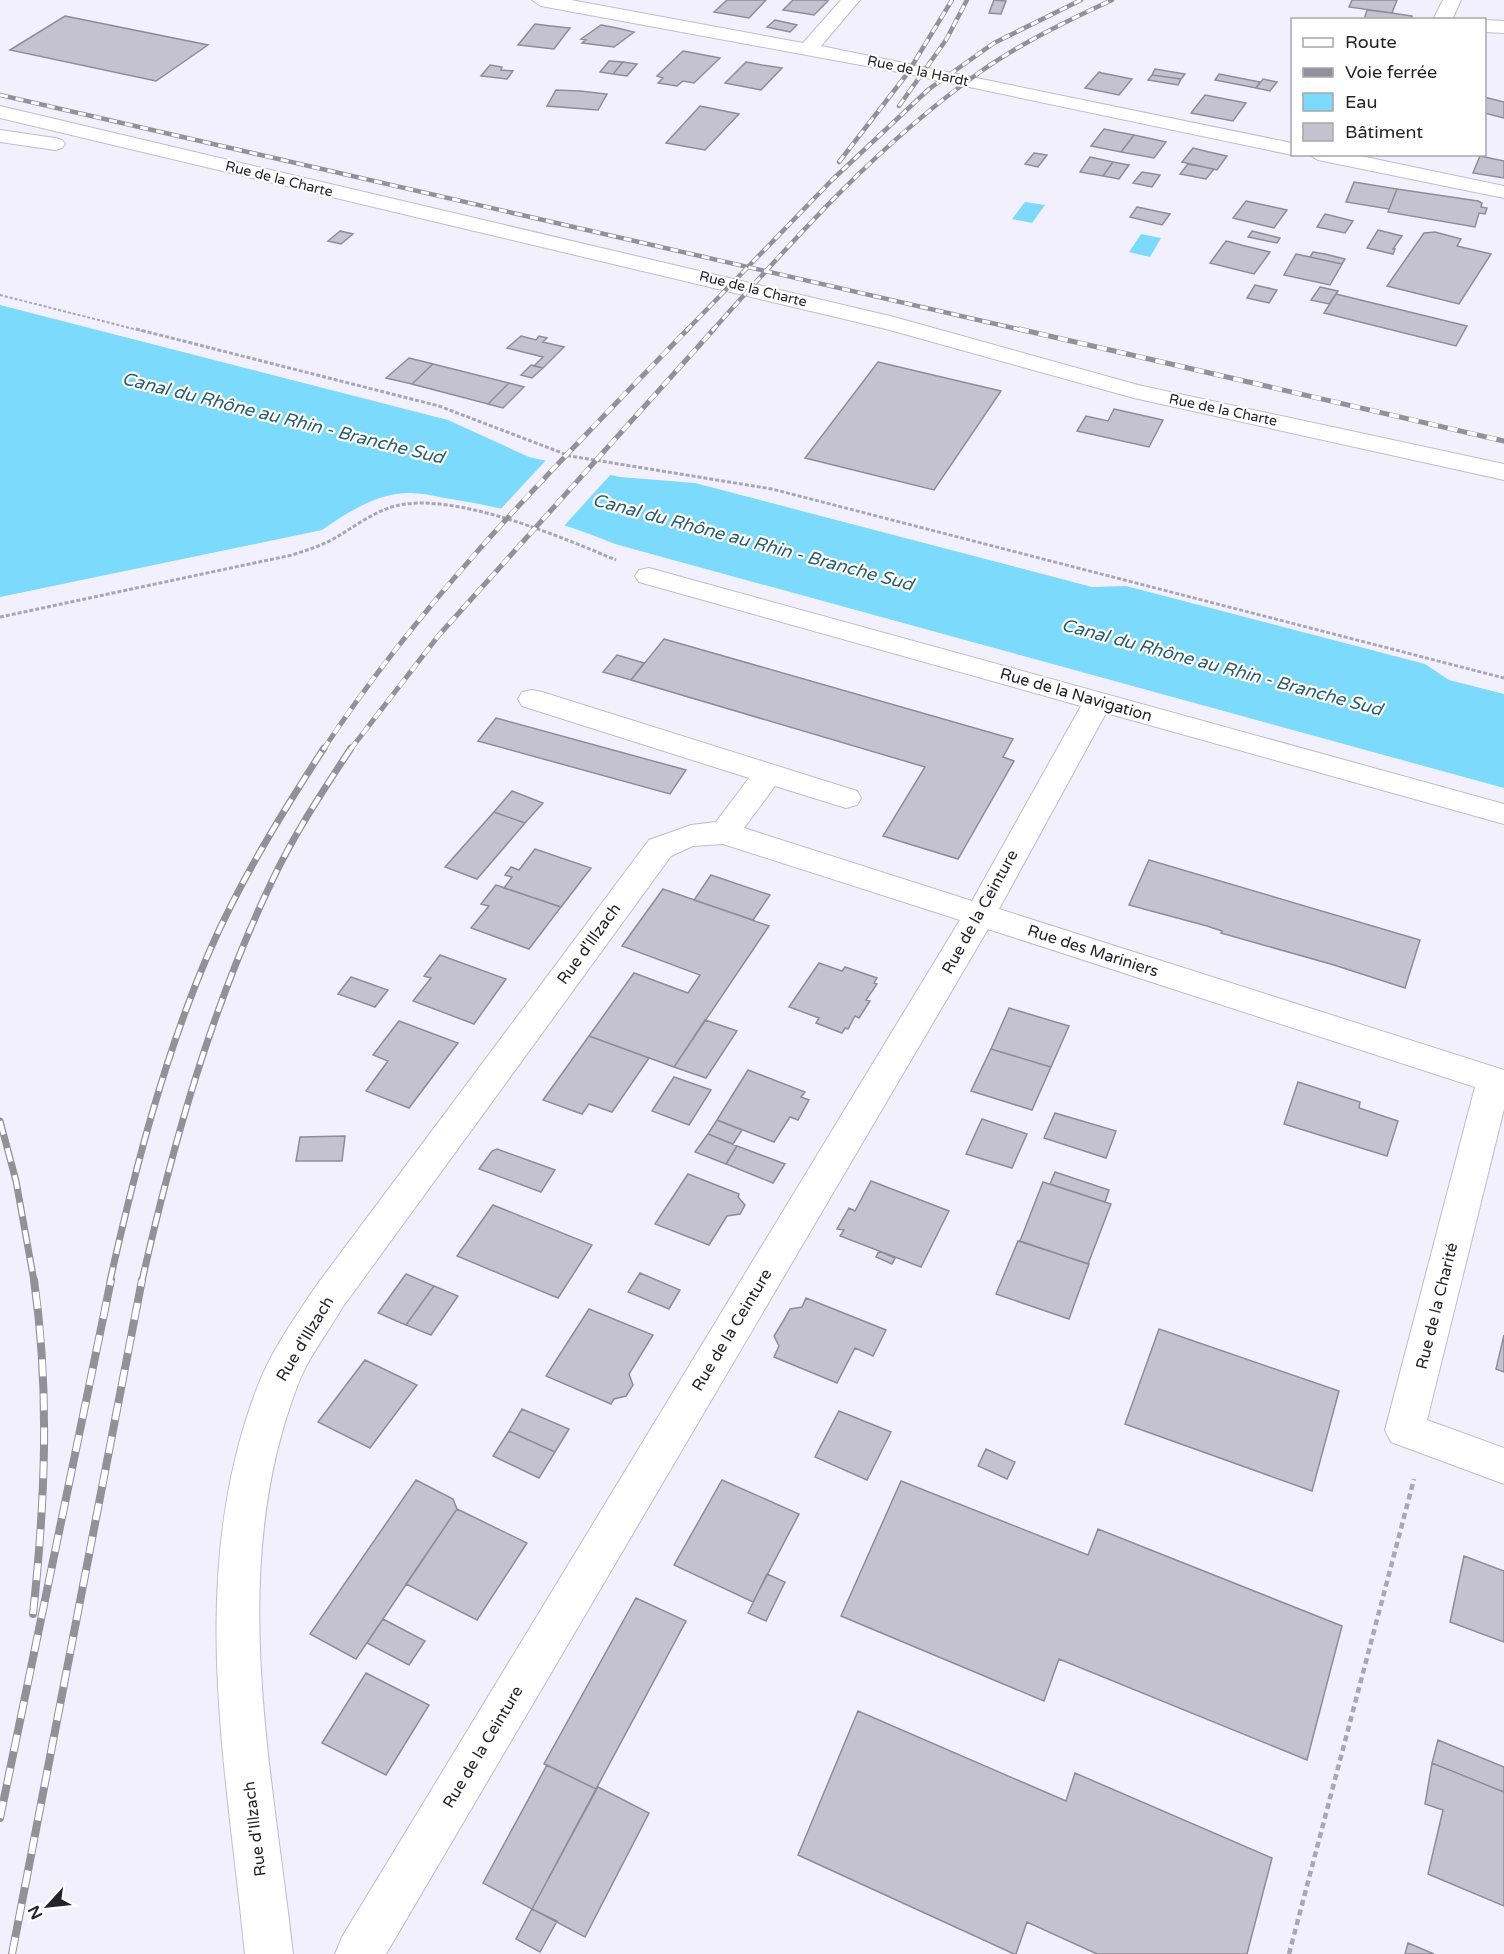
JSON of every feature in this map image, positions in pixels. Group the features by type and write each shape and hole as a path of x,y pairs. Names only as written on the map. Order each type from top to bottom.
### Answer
{"street":[{"name":"Rue de la Hardt","path":"541,0 808,49 1291,149"},
{"path":"808,49 851,0"},
{"path":"1443,18 1452,0"},
{"path":"1486,26 1504,27"},
{"name":"Rue de la Charte","path":"0,112 385,205 581,247 871,318 1134,391 1504,472"},
{"path":"0,136 62,146 315,208 337,210 385,205"},
{"path":"1336,156 1381,161 1504,192"},
{"name":"Rue de la Navigation","path":"649,576 1504,814"},
{"path":"532,699 846,798"},
{"name":"Rue de la Ceinture","path":"359,1954 980,915 1098,701"},
{"path":"724,833 769,773"},
{"name":"Rue des Mariniers","path":"681,837 701,832 724,833 1499,1082"},
{"name":"Rue d'Illzach","path":"269,1954 243,1725 237,1642 240,1549 246,1488 261,1430 273,1397 300,1343 329,1297 660,848 681,837"},
{"name":"Rue de la Charité","path":"1499,1082 1406,1430 1504,1466"}],"path":[{"path":"0,295 439,406 570,456 772,489 1504,678"},
{"path":"0,617 254,564 309,550 335,539 378,513 410,504 476,513 564,538 649,576"},
{"path":"1289,1954 1425,1437"}],"water":[{"path":"1025,202 1045,205 1032,223 1012,219"},
{"path":"1141,234 1161,238 1150,257 1129,252"},
{"name":"Canal du Rhône au Rhin - Branche Sud","path":"0,305 448,420 529,457 620,477 695,483 1092,587 1126,586 1425,664 1449,680 1504,694 1504,788 615,544 534,517 420,494 398,494 375,500 353,510 322,530 0,597"}],"pier":[{"path":"548,458 613,472 563,527 499,511"}],"building":[{"path":"727,0 766,0 749,18 714,12"},
{"path":"793,0 828,1 814,15 783,10"},
{"path":"994,0 1006,1 1001,14 989,13"},
{"path":"1352,0 1397,0 1392,13 1349,7"},
{"path":"1367,10 1412,16 1412,18 1365,18"},
{"path":"65,16 208,45 156,81 10,50"},
{"path":"775,20 797,25 790,32 767,27"},
{"path":"535,24 570,28 554,49 518,45"},
{"path":"601,25 634,32 614,47 582,43 586,40 581,39"},
{"path":"683,51 720,58 694,83 683,81 677,86 658,83 663,78 657,76"},
{"path":"609,61 623,62 613,74 600,72"},
{"path":"623,62 637,64 627,76 613,74"},
{"path":"746,62 782,68 761,90 725,83"},
{"path":"490,65 502,67 501,70 513,71 507,79 481,76"},
{"path":"1155,69 1185,74 1181,79 1152,75"},
{"path":"1099,72 1132,79 1119,95 1085,88"},
{"path":"1219,74 1260,82 1256,88 1215,80"},
{"path":"1152,75 1181,79 1178,85 1148,80"},
{"path":"1263,79 1277,82 1270,91 1256,88"},
{"path":"556,90 607,94 598,110 547,106"},
{"path":"1205,95 1246,103 1233,121 1191,113"},
{"path":"1486,98 1504,102 1504,118 1486,114"},
{"path":"700,106 739,114 705,150 666,143"},
{"path":"1104,129 1134,135 1121,152 1091,146"},
{"path":"1134,135 1166,142 1154,158 1121,152"},
{"path":"1193,148 1227,156 1217,170 1182,162"},
{"path":"1034,153 1047,155 1038,167 1025,164"},
{"path":"1480,156 1504,161 1504,178 1473,173"},
{"path":"1090,157 1113,162 1103,176 1080,172"},
{"path":"1113,162 1129,165 1119,179 1103,176"},
{"path":"1188,164 1214,169 1206,179 1180,174"},
{"path":"1142,172 1160,175 1152,187 1133,183"},
{"path":"1354,182 1397,189 1389,209 1346,202"},
{"path":"1397,189 1478,201 1482,203 1481,207 1487,208 1485,214 1479,213 1475,227 1388,212"},
{"path":"1246,201 1287,210 1274,228 1233,218"},
{"path":"1137,207 1170,214 1162,225 1130,217"},
{"path":"1325,214 1353,221 1345,233 1317,227"},
{"path":"1378,230 1402,236 1393,249 1395,249 1393,254 1367,248"},
{"path":"340,231 353,234 341,244 328,241"},
{"path":"1252,231 1280,238 1277,243 1248,237"},
{"path":"1435,232 1461,239 1457,246 1491,254 1459,304 1387,286 1424,233"},
{"path":"1226,241 1270,252 1254,274 1210,263"},
{"path":"1313,252 1345,259 1342,264 1310,257"},
{"path":"1296,254 1342,264 1330,285 1284,275"},
{"path":"1255,285 1277,290 1269,303 1247,298"},
{"path":"1320,287 1338,291 1329,304 1311,300"},
{"path":"1336,294 1467,326 1456,346 1324,313"},
{"path":"521,336 536,340 539,336 547,338 543,342 564,347 543,368 534,366 543,357 507,348"},
{"path":"409,358 433,364 412,384 386,378"},
{"path":"878,362 1001,391 934,490 805,458"},
{"path":"433,364 509,383 488,404 412,384"},
{"path":"531,365 543,368 532,378 521,375"},
{"path":"509,383 524,387 503,408 488,404"},
{"path":"1114,409 1163,420 1149,447 1077,431 1086,416 1108,421"},
{"path":"664,639 1013,739 1003,757 1014,761 958,859 883,836 925,767 631,680"},
{"path":"617,655 644,663 631,680 603,672"},
{"path":"496,718 686,770 670,794 478,741"},
{"path":"512,791 543,803 525,823 494,812"},
{"path":"494,812 525,823 477,879 445,867"},
{"path":"535,849 591,868 561,907 504,888 512,877 505,875 511,867 519,870"},
{"path":"1149,860 1420,940 1405,988 1221,933 1222,931 1207,926 1129,905"},
{"path":"711,875 770,895 753,920 694,900"},
{"path":"496,885 561,907 529,949 471,928 489,906 481,904"},
{"path":"663,889 769,926 674,1067 589,1036 634,973 688,993 700,975 622,946"},
{"path":"440,955 506,979 474,1024 413,1001 431,978 424,976"},
{"path":"819,963 842,971 845,967 877,978 874,983 877,984 866,1000 870,1001 859,1018 855,1016 848,1029 845,1028 842,1033 816,1023 819,1018 789,1007"},
{"path":"351,977 388,990 375,1007 338,994"},
{"path":"1009,1008 1069,1026 1051,1067 991,1049"},
{"path":"705,1020 737,1031 706,1078 674,1067"},
{"path":"399,1021 458,1043 409,1108 366,1091 388,1061 373,1055"},
{"path":"589,1036 649,1058 612,1112 589,1104 582,1114 543,1100"},
{"path":"991,1049 1051,1067 1032,1110 971,1091"},
{"path":"748,1070 805,1092 801,1097 809,1100 798,1120 790,1117 774,1142 717,1120"},
{"path":"674,1077 711,1090 689,1125 652,1111"},
{"path":"1298,1082 1360,1102 1359,1108 1398,1121 1387,1156 1284,1124"},
{"path":"1055,1113 1116,1131 1106,1158 1044,1138"},
{"path":"982,1119 1027,1134 1012,1168 966,1154"},
{"path":"717,1120 742,1130 733,1144 708,1134"},
{"path":"708,1134 737,1146 726,1164 695,1152"},
{"path":"345,1136 342,1161 296,1161 300,1137"},
{"path":"737,1146 785,1164 773,1183 726,1164"},
{"path":"497,1149 555,1170 541,1192 479,1169 492,1151"},
{"path":"1055,1172 1109,1190 1105,1202 1050,1184"},
{"path":"688,1174 739,1194 738,1197 745,1205 740,1214 727,1216 709,1245 655,1224"},
{"path":"871,1181 949,1211 921,1267 840,1236 844,1230 837,1229 849,1208 855,1211"},
{"path":"1043,1182 1111,1204 1088,1264 1020,1241"},
{"path":"493,1205 592,1245 558,1298 457,1256"},
{"path":"1018,1241 1089,1264 1069,1319 996,1294"},
{"path":"879,1251 895,1258 892,1264 876,1257"},
{"path":"640,1273 680,1290 669,1309 628,1292"},
{"path":"406,1274 434,1286 406,1325 378,1313"},
{"path":"434,1286 458,1296 431,1335 406,1325"},
{"path":"806,1298 886,1330 873,1356 855,1348 837,1383 774,1357 779,1346 774,1336 790,1309 802,1307"},
{"path":"589,1309 653,1335 629,1374 633,1385 626,1396 614,1399 611,1404 546,1376"},
{"path":"1159,1329 1339,1391 1312,1491 1125,1424"},
{"path":"1504,1335 1504,1372 1496,1369"},
{"path":"365,1360 417,1385 370,1448 318,1422"},
{"path":"522,1409 569,1429 555,1452 509,1431"},
{"path":"839,1411 891,1432 867,1480 815,1457"},
{"path":"509,1431 555,1452 539,1478 493,1456"},
{"path":"986,1449 1015,1462 1007,1479 978,1466"},
{"path":"416,1480 453,1499 457,1509 356,1659 310,1634"},
{"path":"722,1480 799,1514 753,1602 674,1565"},
{"path":"901,1481 1088,1555 1098,1529 1342,1626 1307,1760 1059,1659 1044,1701 841,1616"},
{"path":"457,1509 527,1543 477,1620 406,1584"},
{"path":"1464,1556 1504,1571 1504,1642 1450,1622"},
{"path":"767,1574 785,1582 766,1621 748,1613"},
{"path":"636,1598 686,1621 596,1789 544,1764"},
{"path":"383,1619 425,1641 409,1665 367,1643"},
{"path":"366,1673 429,1705 386,1775 322,1743"},
{"path":"858,1711 1066,1801 1075,1773 1272,1858 1247,1954 1097,1954 1027,1922 1016,1954 1014,1954 798,1855"},
{"path":"1438,1740 1504,1767 1504,1792 1432,1763"},
{"path":"1432,1763 1504,1792 1504,1906 1428,1874 1443,1810 1425,1804"},
{"path":"547,1765 596,1789 532,1909 483,1883"},
{"path":"598,1787 649,1813 585,1937 532,1909"},
{"path":"532,1909 557,1921 540,1952 516,1939"},
{"path":"1408,1943 1434,1954 1405,1954"}],"railway":[{"path":"839,162 907,74 952,0"},
{"path":"899,106 946,40 967,0"},
{"path":"748,267 832,180 929,89 994,43 1081,0"},
{"path":"766,271 872,161 943,100 1012,51 1112,0"},
{"path":"0,95 748,267"},
{"path":"686,331 748,267"},
{"path":"748,267 766,271"},
{"path":"712,331 766,271"},
{"path":"766,271 1026,331"},
{"path":"323,750 363,693 449,584 495,531 688,329"},
{"path":"350,750 439,635 714,329"},
{"path":"1019,329 1504,441"},
{"path":"110,1281 152,1113 178,1031 210,950 249,872 324,748"},
{"path":"142,1281 181,1128 212,1027 230,978 250,929 290,846 351,748"},
{"path":"0,1121 16,1181 34,1281"},
{"path":"33,1614 44,1447 42,1363 34,1280"},
{"path":"0,1818 111,1280"},
{"path":"12,1954 142,1280"}]}
